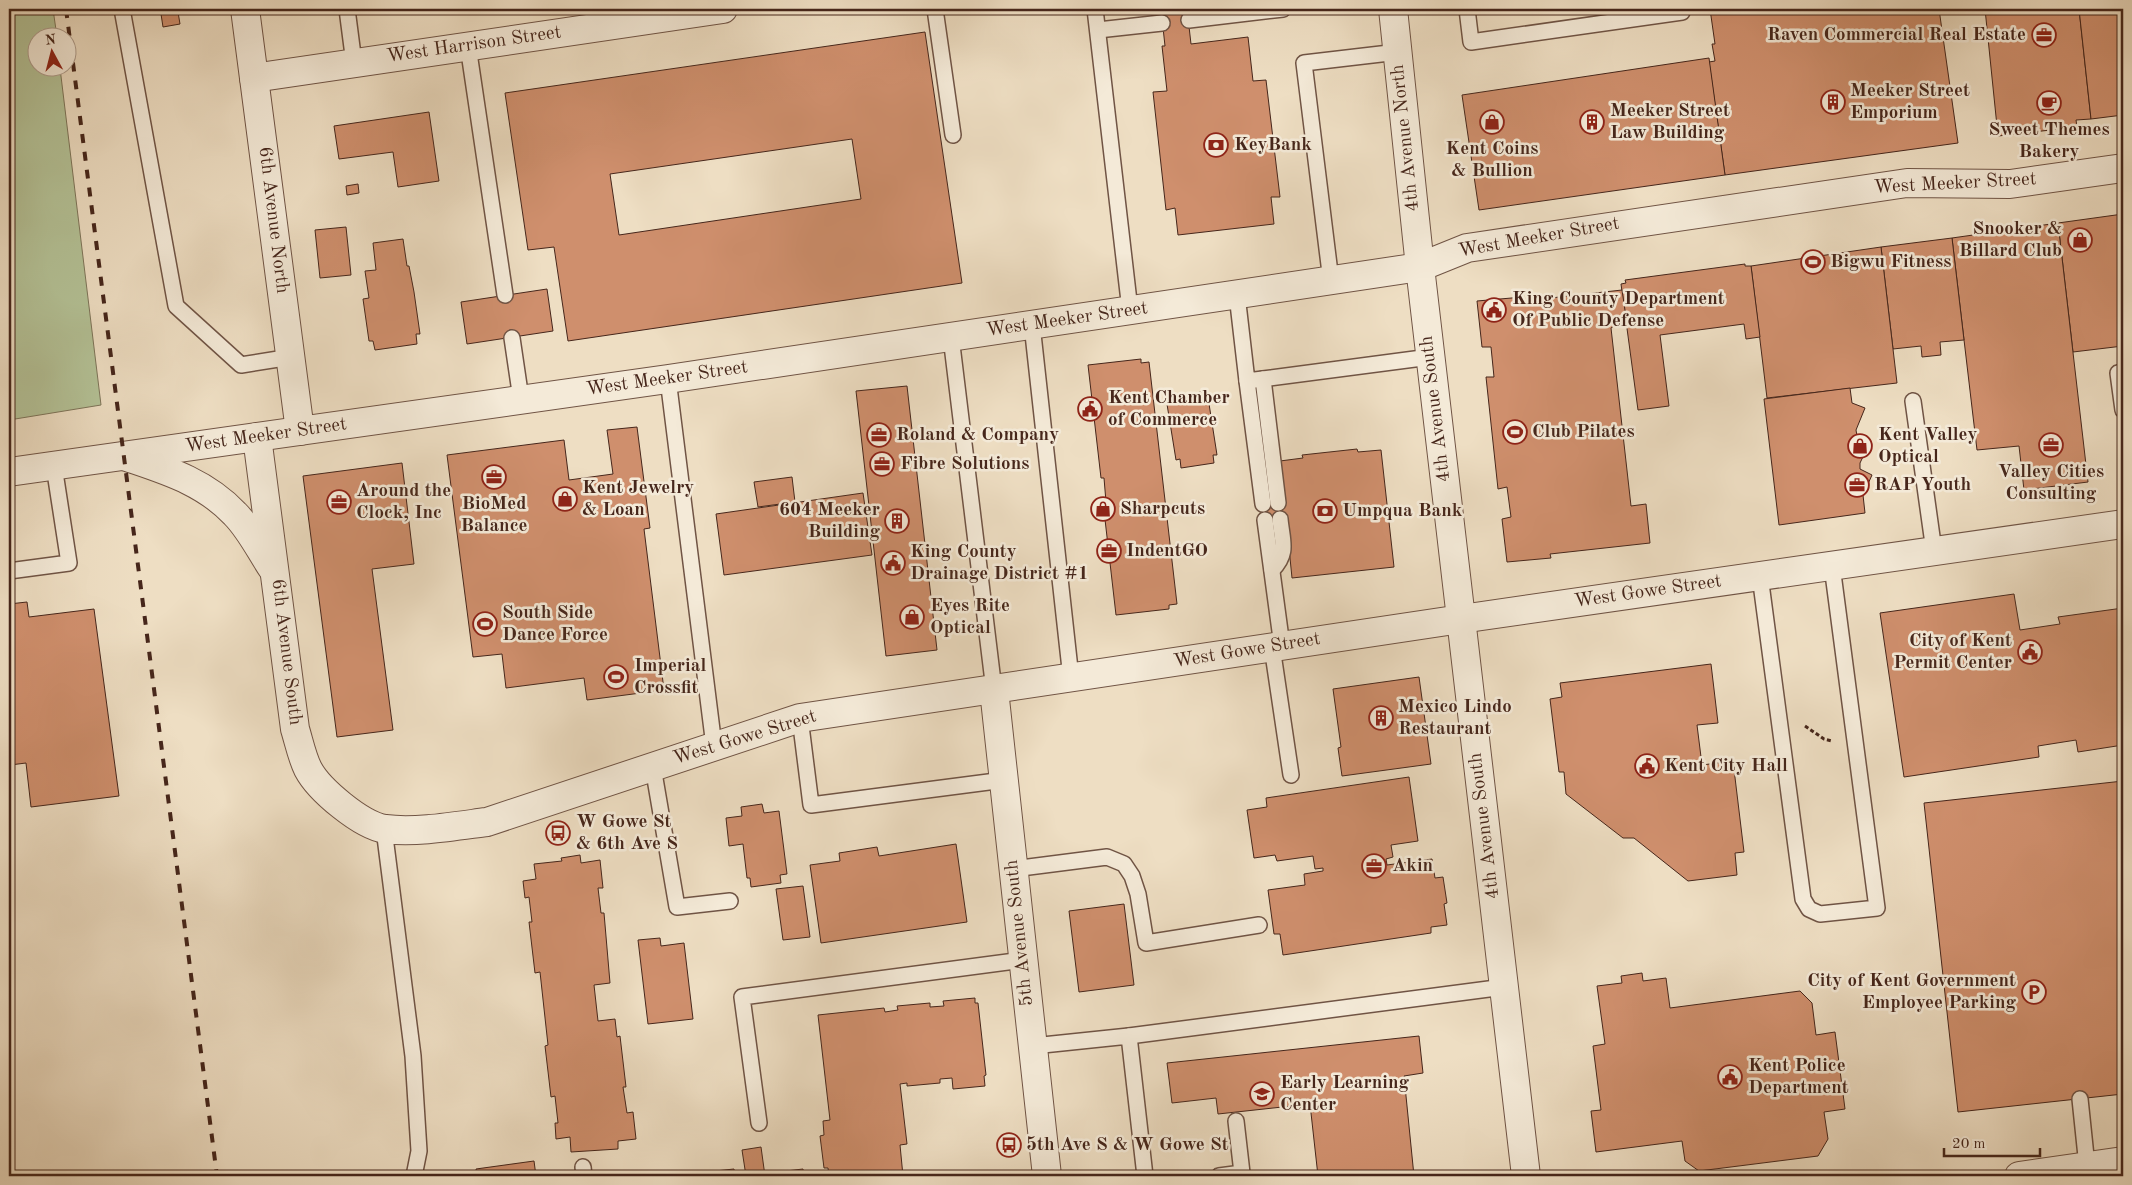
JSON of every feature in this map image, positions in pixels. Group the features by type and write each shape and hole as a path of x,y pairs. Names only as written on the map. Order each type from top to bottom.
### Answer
{"street":[{"name":"6th Avenue North","path":"245,9 300,431"},
{"name":"West Harrison Street","path":"254,78 468,46 662,13 723,9"},
{"name":"4th Avenue North","path":"1394,9 1420,267"},
{"name":"West Meeker Street","path":"9,472 668,379 1331,281 1420,267 1467,248 1898,184 1918,182 2010,184 2123,168"},
{"name":"4th Avenue South","path":"1420,267 1526,1176"},
{"name":"6th Avenue South","path":"257,437 295,730 308,770 322,788 341,806 384,828"},
{"path":"124,456 179,475 208,490 236,514 275,573"},
{"name":"West Gowe Street","path":"384,828 435,829 487,822 800,718 1461,619 2123,524"},
{"name":"5th Avenue South","path":"994,690 1047,1176"},
{"path":"2019,1176 2123,1161"}],"lane":[{"path":"122,9 176,306 241,365 291,357"},
{"path":"347,9 354,63"},
{"path":"935,9 953,136"},
{"path":"1095,9 1130,310"},
{"path":"1189,20 1283,9"},
{"path":"1467,9 1471,42 1682,12 1683,9"},
{"path":"1098,30 1162,23"},
{"path":"468,46 506,295"},
{"path":"1331,281 1304,63 1398,52"},
{"path":"1237,295 1247,381 1271,503 1263,379"},
{"path":"1032,325 1071,678"},
{"path":"951,337 994,690"},
{"path":"512,338 521,399"},
{"path":"1247,381 1430,357"},
{"path":"2118,373 2123,410"},
{"path":"668,379 714,746"},
{"path":"1914,401 1934,552"},
{"path":"9,571 69,563 54,466"},
{"path":"1272,520 1272,570 1277,647 1291,774"},
{"path":"1760,576 1804,899 1809,909 1820,914 1877,908 1832,566"},
{"path":"800,718 811,805 1004,780"},
{"path":"653,767 677,907 730,901"},
{"path":"384,828 414,1056 419,1151 414,1176"},
{"path":"1013,869 1107,857 1124,864 1132,876 1138,894 1146,942 1259,925"},
{"path":"759,1123 742,997 1023,960"},
{"path":"1033,1046 1129,1036 1504,987"},
{"path":"1129,1036 1145,1176"},
{"path":"2080,1099 2087,1166"},
{"path":"1219,1176 1242,1173 1236,1121"}],"path":[{"path":"1780,725 1804,725 1829,741 1855,740"}],"green space":[{"path":"9,9 53,9 56,28 28,28 28,78 61,78 101,405 9,420"}],"building":[{"name":"KeyBank","path":"1161,9 1187,9 1191,44 1248,37 1253,81 1266,80 1280,197 1271,197 1274,224 1178,235 1175,208 1166,210 1153,92 1167,91 1162,46 1165,46"},
{"name":"Meeker Street Emporium","path":"1710,9 1939,9 1958,143 1725,175 1709,62 1715,61 1712,44 1715,44"},
{"path":"1985,9 2079,9 2091,119 2076,120 2077,127 1998,136"},
{"path":"2079,9 2123,9 2123,115 2091,119"},
{"path":"178,12 180,24 163,27 161,14"},
{"path":"925,32 962,283 568,341 554,247 528,250 505,93","holes":["852,139 861,199 619,235 610,174"]},
{"name":"Meeker Street Law Building","path":"1709,58 1725,175 1479,210 1462,95"},
{"path":"429,112 439,181 398,187 393,152 339,159 334,126"},
{"path":"358,184 359,193 347,195 346,186"},
{"path":"2123,214 2123,346 2073,352 2058,223"},
{"path":"2058,223 2088,482 2024,490 2019,446 1977,450 1952,238"},
{"path":"346,227 351,275 320,278 315,230"},
{"path":"1952,238 1964,340 1940,342 1941,355 1922,357 1921,346 1893,349 1881,247"},
{"path":"403,239 420,334 416,334 417,344 375,350 373,341 369,341 363,299 369,298 365,271 376,270 373,243"},
{"path":"1881,247 1897,383 1767,398 1751,266"},
{"path":"1745,264 1745,266 1751,266 1760,337 1746,339 1744,324 1660,335 1669,406 1638,410 1621,284 1626,283 1625,280"},
{"path":"547,289 553,331 467,344 461,302"},
{"path":"1622,290 1626,317 1611,328 1631,506 1646,504 1650,543 1550,554 1551,558 1507,562 1502,519 1511,517 1507,487 1498,489 1486,377 1494,377 1491,347 1482,347 1477,301 1523,297 1524,301"},
{"path":"1141,359 1141,363 1149,362 1177,604 1169,605 1169,609 1116,615 1103,502 1106,502 1104,478 1101,478 1088,365"},
{"name":"604 Meeker Building","path":"907,386 937,650 886,656 856,391"},
{"path":"1850,388 1852,403 1865,408 1856,430 1857,436 1870,442 1860,463 1860,469 1872,475 1863,495 1865,513 1779,525 1764,399"},
{"path":"1207,391 1217,455 1213,455 1214,463 1181,468 1180,459 1176,460 1166,398"},
{"path":"637,427 650,528 644,529 664,690 587,700 584,678 506,688 502,654 473,657 447,455 564,440 569,480 613,474 607,430"},
{"name":"Umpqua Bank","path":"1357,449 1358,452 1381,450 1394,567 1292,578 1286,518 1263,521 1261,505 1284,502 1280,461 1303,458 1302,455"},
{"path":"402,463 414,564 372,569 393,730 337,737 303,476"},
{"path":"792,477 795,502 758,507 754,482"},
{"path":"863,493 872,555 724,575 716,514"},
{"path":"2014,594 2020,630 2060,624 2058,617 2123,608 2123,745 2078,752 2076,740 2038,746 2039,757 1904,777 1880,613"},
{"path":"27,602 29,617 94,609 119,796 31,807 26,763 10,765 12,780 9,780 9,604"},
{"path":"1711,664 1718,723 1697,725 1702,765 1733,761 1744,852 1735,853 1737,875 1688,881 1634,838 1623,838 1566,794 1564,772 1559,772 1550,699 1562,697 1560,683"},
{"name":"Mexico Lindo Restaurant","path":"1419,677 1431,764 1342,776 1338,748 1341,747 1333,689"},
{"name":"Akin","path":"1409,777 1418,841 1391,845 1393,857 1386,859 1387,865 1432,859 1435,878 1443,877 1447,903 1444,904 1447,925 1431,927 1431,933 1283,955 1280,934 1274,934 1268,890 1305,885 1304,874 1323,871 1323,868 1315,869 1313,856 1277,861 1275,855 1254,858 1247,810 1267,807 1266,798"},
{"name":"City of Kent Government Employee Parking","path":"2123,781 2123,1094 1958,1112 1924,803"},
{"path":"762,804 764,813 779,811 787,874 780,875 781,883 751,887 750,878 747,878 743,844 729,846 726,818 742,816 741,807"},
{"path":"956,844 967,922 821,943 810,865 840,861 839,853 877,847 879,856"},
{"path":"580,855 581,863 600,860 603,888 598,888 601,913 604,913 610,983 594,985 598,1021 615,1019 617,1037 620,1036 626,1087 623,1087 627,1113 633,1112 636,1139 618,1141 618,1149 571,1152 570,1137 556,1139 555,1123 558,1123 555,1096 551,1097 545,1046 548,1045 540,972 535,973 529,922 532,922 529,897 525,898 523,881 536,879 534,864 562,861 561,858"},
{"path":"803,886 810,937 783,940 776,889"},
{"path":"1124,904 1134,985 1079,992 1069,911"},
{"path":"660,938 661,946 684,943 693,1019 648,1024 638,940"},
{"path":"1642,973 1643,981 1666,978 1670,1008 1800,991 1812,1003 1816,1035 1835,1032 1845,1109 1824,1112 1828,1139 1818,1156 1699,1171 1685,1161 1682,1141 1596,1152 1591,1111 1601,1110 1593,1046 1605,1044 1597,986 1622,983 1621,976"},
{"path":"975,998 975,1003 978,1003 986,1075 984,1076 985,1086 953,1089 952,1078 940,1079 940,1083 907,1086 907,1083 900,1084 907,1144 900,1145 903,1176 829,1176 828,1168 824,1168 820,1136 824,1135 823,1121 830,1120 818,1015 884,1008 885,1012 898,1010 897,1006 930,1003 930,1007 944,1006 943,1001"},
{"path":"1419,1036 1423,1073 1404,1076 1414,1176 1318,1176 1310,1104 1218,1114 1216,1098 1172,1103 1167,1063"},
{"path":"761,1147 765,1176 746,1176 742,1150"},
{"path":"534,1161 536,1176 477,1176 476,1169"},
{"path":"734,1169 735,1176 716,1176 715,1171"},
{"path":"803,1169 804,1176 787,1176 786,1171"}],"railway":[{"path":"66,9 217,1176"}],"place":[{"name":"Raven Commercial Real Estate","path":"2044,35"},
{"name":"Meeker Street Emporium","path":"1833,102"},
{"name":"Sweet Themes Bakery","path":"2049,103"},
{"name":"Kent Coins & Bullion","path":"1492,122"},
{"name":"Meeker Street Law Building","path":"1592,122"},
{"name":"KeyBank","path":"1216,145"},
{"name":"Snooker & Billard Club","path":"2080,240"},
{"name":"Bigwu Fitness","path":"1813,262"},
{"name":"King County Department Of Public Defense","path":"1494,310"},
{"name":"Kent Chamber of Commerce","path":"1090,409"},
{"name":"Club Pilates","path":"1515,432"},
{"name":"Roland & Company","path":"879,435"},
{"name":"Valley Cities Consulting","path":"2051,445"},
{"name":"Kent Valley Optical","path":"1860,446"},
{"name":"Fibre Solutions","path":"882,464"},
{"name":"BioMed Balance","path":"494,477"},
{"name":"RAP Youth","path":"1857,485"},
{"name":"Kent Jewelry & Loan","path":"565,499"},
{"name":"Around the Clock, Inc","path":"339,502"},
{"name":"Sharpcuts","path":"1103,509"},
{"name":"Umpqua Bank","path":"1325,511"},
{"name":"604 Meeker Building","path":"897,521"},
{"name":"IndentGO","path":"1109,551"},
{"name":"King County Drainage District #1","path":"893,563"},
{"name":"Eyes Rite Optical","path":"912,617"},
{"name":"South Side Dance Force","path":"485,624"},
{"name":"City of Kent Permit Center","path":"2030,652"},
{"name":"Imperial Crossfit","path":"616,677"},
{"name":"Mexico Lindo Restaurant","path":"1381,718"},
{"name":"Kent City Hall","path":"1647,766"},
{"name":"W Gowe St & 6th Ave S","path":"558,833"},
{"name":"Akin","path":"1374,866"},
{"name":"City of Kent Government Employee Parking","path":"2034,992"},
{"name":"Kent Police Department","path":"1730,1077"},
{"name":"Early Learning Center","path":"1262,1094"},
{"name":"5th Ave S & W Gowe St","path":"1009,1145"}]}
